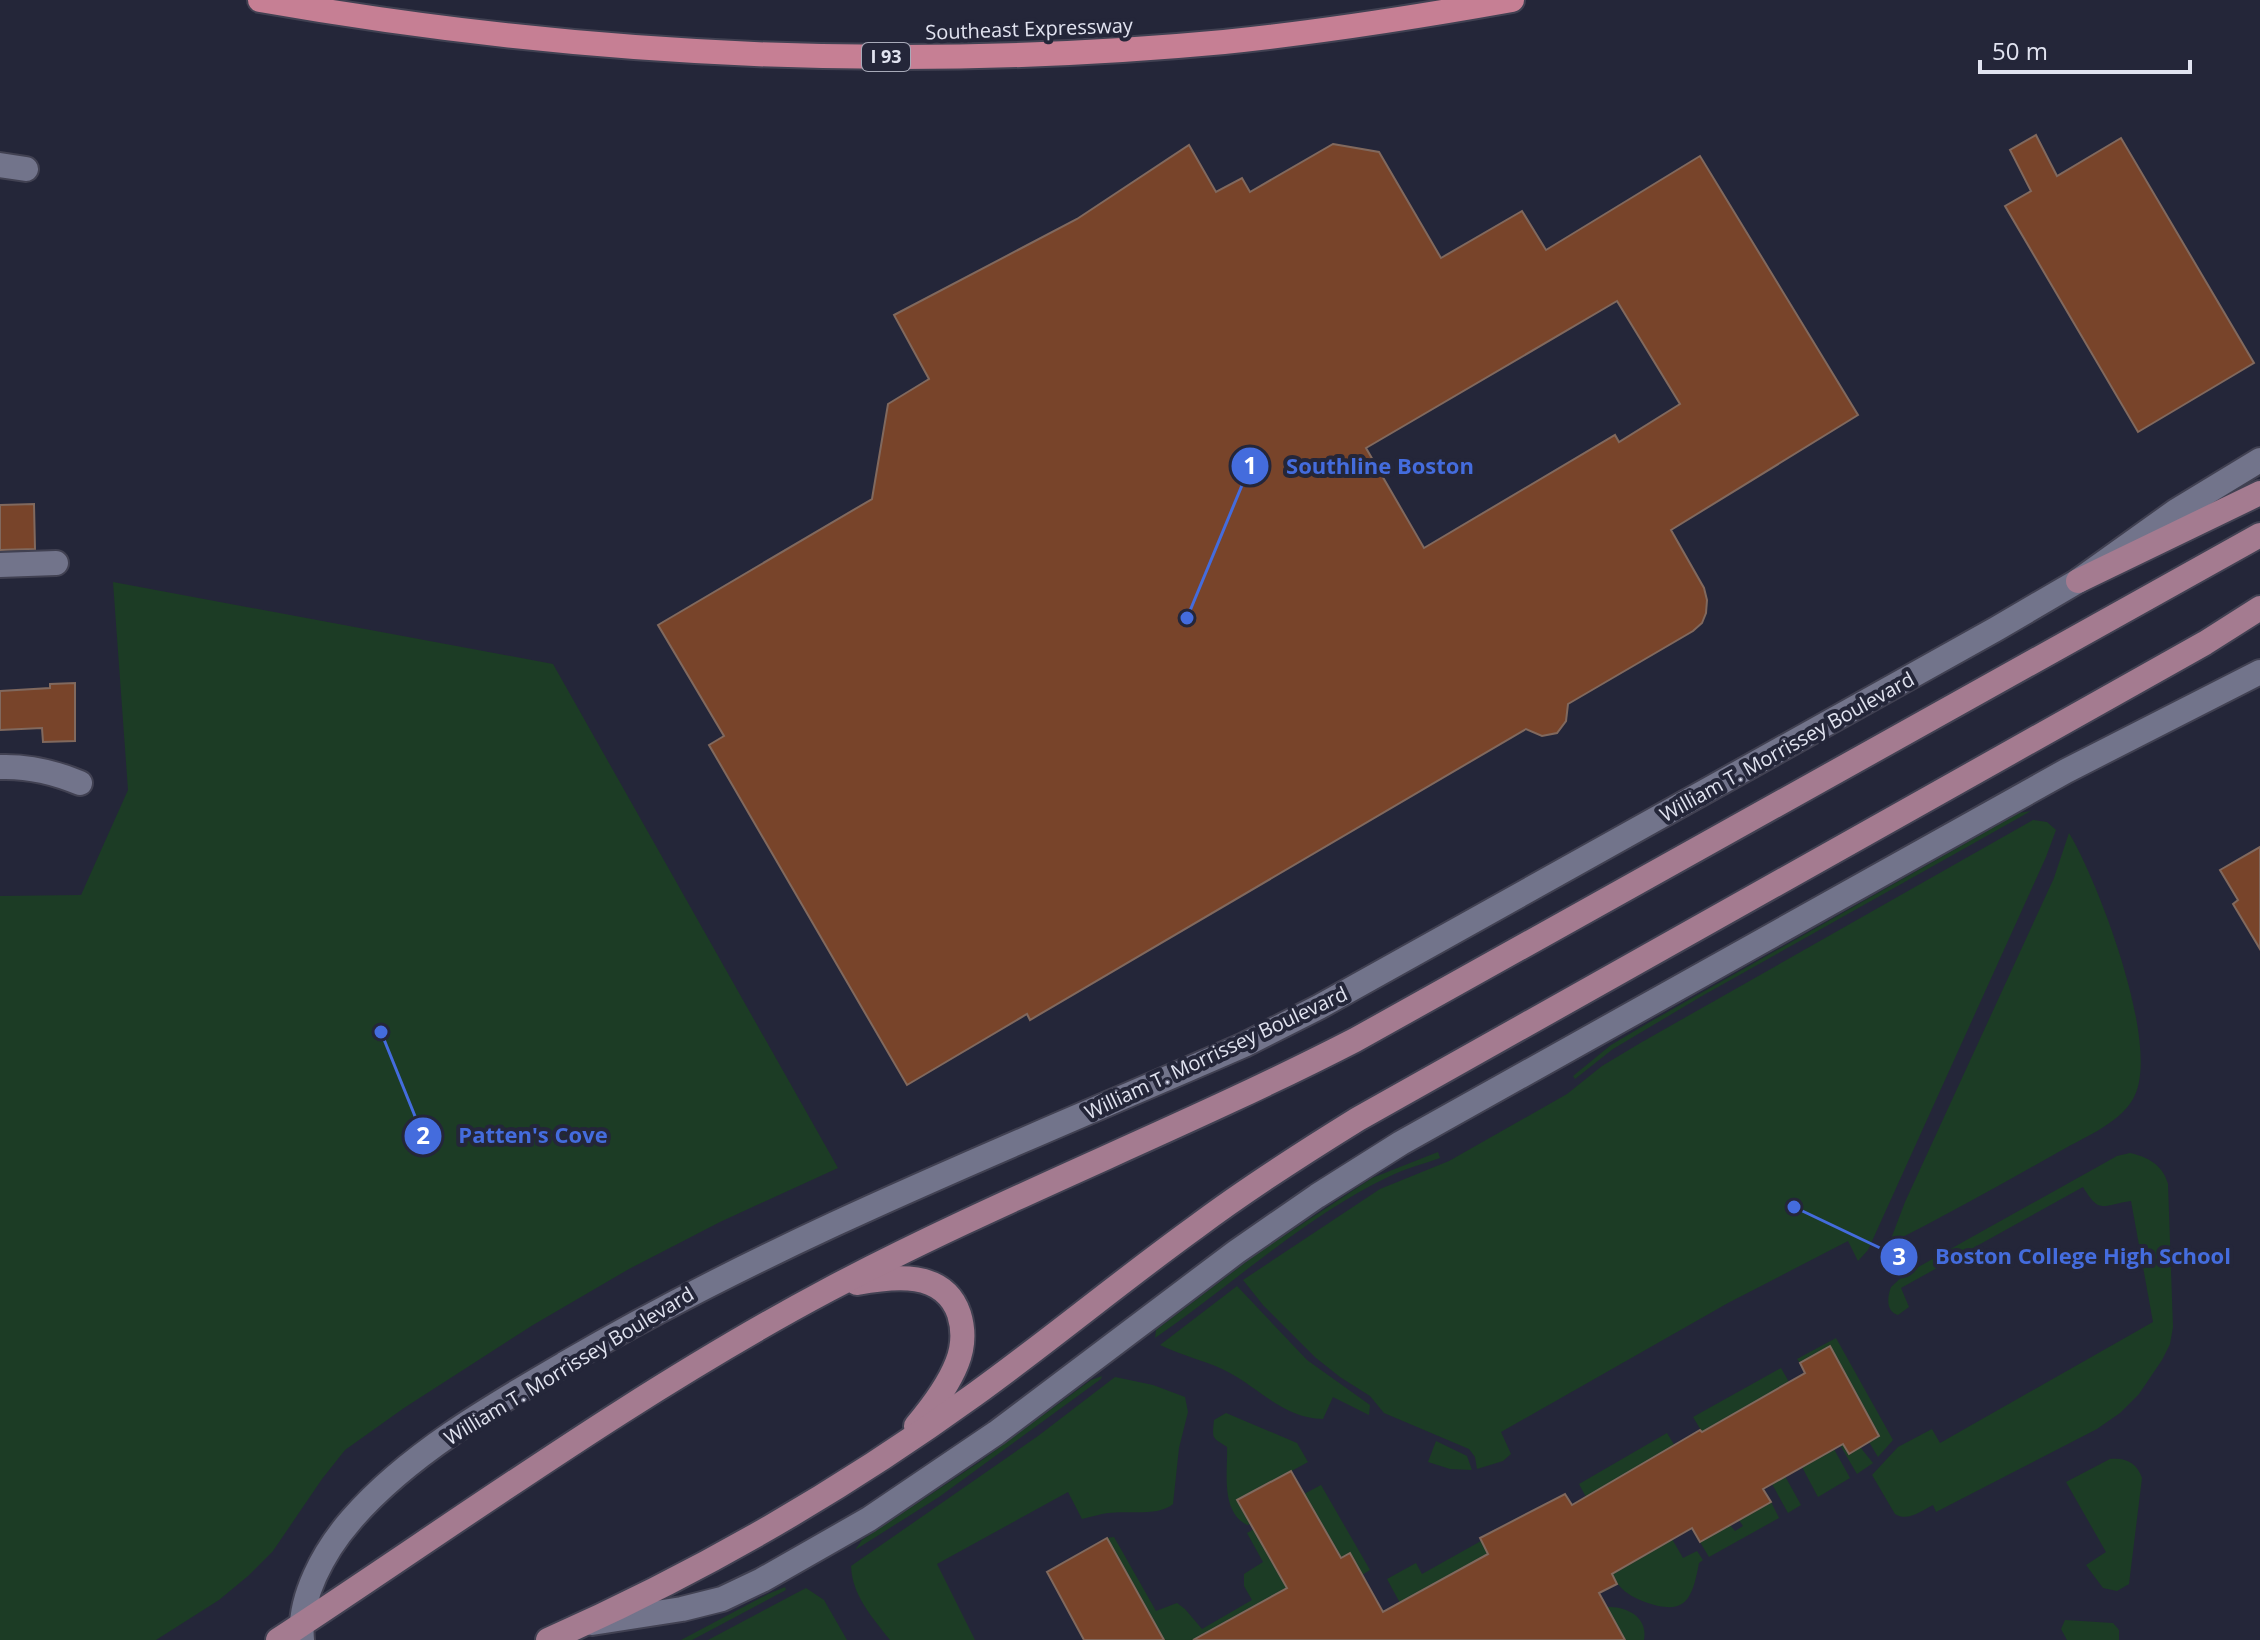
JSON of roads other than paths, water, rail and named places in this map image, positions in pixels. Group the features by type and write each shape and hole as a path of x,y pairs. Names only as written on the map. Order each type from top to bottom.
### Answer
{"highway":[{"name":"Southeast Expressway","path":"260,0 418,26 565,42 726,53 872,57 1028,55 1189,45 1329,30 1512,0"}],"main road":[{"path":"2078,581 2260,493"},
{"path":"278,1640 302,1632 693,1368 827,1291 960,1224 1269,1083 1355,1040 2260,535"},
{"path":"548,1640 571,1634 760,1532 889,1453 1030,1354 1235,1199 1358,1119 2205,643 2260,608"},
{"path":"2205,643 2260,619"},
{"path":"827,1291 870,1281 918,1279 946,1292 957,1310 962,1331 957,1362 930,1409 889,1453"}],"street":[{"path":"0,165 26,169"},
{"name":"William T. Morrissey Boulevard","path":"302,1632 310,1590 326,1557 347,1524 374,1497 457,1431 601,1342 743,1267 1294,1020 1766,759 2078,581 2176,511 2260,460"},
{"path":"0,565 56,563"},
{"path":"571,1634 609,1620 703,1605 741,1591 783,1569 869,1519 954,1463 1196,1281 1307,1203 1390,1150 2066,771 2260,672"},
{"path":"0,767 36,769 80,783"},
{"path":"302,1632 320,1640"}],"place":[{"name":"Southline Boston","path":"1187,618"},
{"name":"Patten's Cove","path":"381,1032"},
{"name":"Boston College High School","path":"1794,1207"}]}
